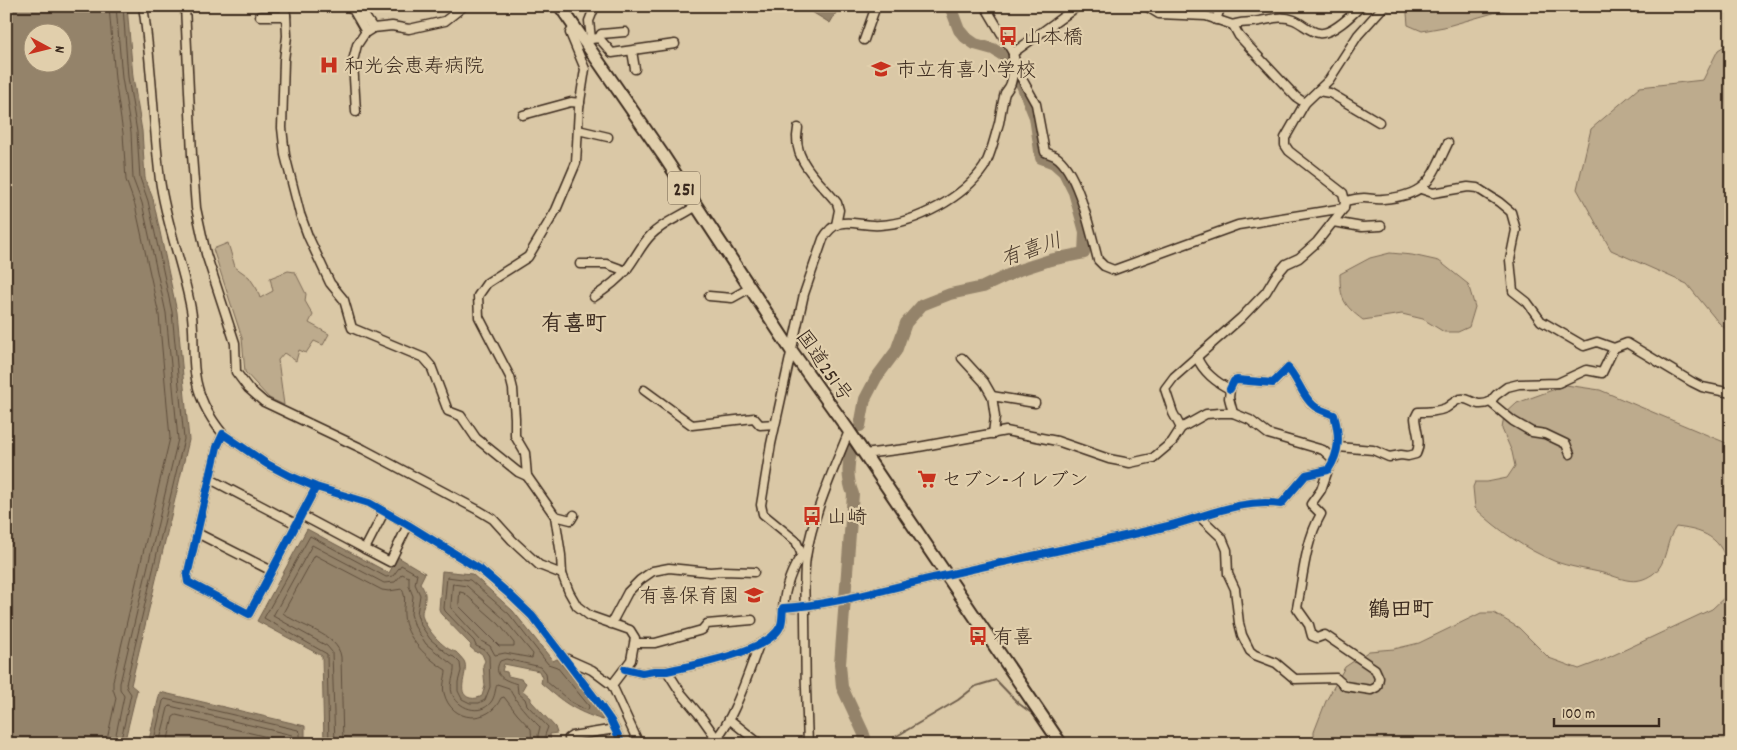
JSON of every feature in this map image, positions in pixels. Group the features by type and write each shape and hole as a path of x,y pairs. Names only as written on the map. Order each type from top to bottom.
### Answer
{"highway":[{"name":"国道251号","path":"560,6 574,27 592,40 696,206 791,350 849,431 947,575 965,605 1061,744"}],"street":[{"path":"143,6 148,37 160,179 167,218 192,313 195,373 200,398 210,418 223,434 266,464 316,487 368,503 481,570 532,616 597,701 614,727 622,744"},
{"path":"185,6 196,208 206,254 235,343 236,372 248,388 264,402 363,449 478,510 493,519 539,565 562,574"},
{"path":"284,6 287,36 284,60 282,128 285,155 300,214 308,236 330,283 344,300 352,328 424,358 431,366 448,411 460,416 476,438 518,472 528,476"},
{"path":"351,6 370,30"},
{"path":"358,6 370,30"},
{"path":"356,112 352,61 357,45 370,30 392,26 409,29 445,21 464,6"},
{"path":"592,40 590,21 595,6"},
{"path":"864,40 876,6"},
{"path":"985,6 1012,53 1017,70 1036,104 1045,152 1056,157 1072,176 1079,191 1098,260 1104,266 1114,270 1238,225 1344,205 1364,198 1382,200 1408,195 1421,189 1430,179 1448,144"},
{"path":"1012,53 1078,6"},
{"path":"1146,6 1159,14 1206,16 1233,25 1240,22 1253,22 1282,16 1318,33 1324,33 1348,20 1361,6"},
{"path":"1216,20 1221,6"},
{"path":"1181,428 1173,413 1165,388 1174,377 1241,318 1266,292 1286,264 1299,258 1317,242 1334,222 1344,205 1343,193 1289,151 1285,145 1285,138 1305,103 1329,80 1358,35 1384,6"},
{"path":"260,16 286,16"},
{"path":"1233,25 1239,36 1296,97 1305,103"},
{"path":"574,27 570,33 585,69 580,103 576,163 572,176 543,233 528,257 487,282 478,296 479,317 510,377 516,418 515,436 525,453 528,476 555,516 562,574 569,592 577,606 590,616 630,630 635,638 631,660 612,685"},
{"path":"592,40 602,34 624,32"},
{"path":"592,40 612,53 632,52 675,44"},
{"path":"632,52 635,69"},
{"path":"804,556 796,541 763,514 761,505 764,477 804,294 823,239 828,231 842,222 880,225 902,222 927,213 958,194 974,180 985,165 1006,92 1011,84 1012,53"},
{"path":"1318,91 1330,92 1379,122"},
{"path":"523,115 571,102 580,103"},
{"path":"798,128 800,159 837,203 839,210 836,225"},
{"path":"578,130 608,137"},
{"path":"1421,189 1433,193 1468,187 1478,188 1500,202 1511,212 1516,230 1510,260 1513,291 1527,302 1541,321 1584,346 1597,342 1614,348 1627,343 1692,382 1731,392"},
{"path":"594,297 615,282 626,271 650,236 672,219 684,215 696,206"},
{"path":"1334,222 1362,227 1381,226"},
{"path":"580,264 608,264 626,271"},
{"path":"709,296 732,298 750,288"},
{"path":"1338,447 1373,450 1390,457 1416,454 1420,447 1415,418 1418,412 1434,412 1446,408 1460,399 1468,399 1474,404 1484,405 1507,388 1519,384 1558,383 1586,370 1602,373 1614,348"},
{"path":"1197,357 1200,364 1220,385 1230,389"},
{"path":"962,358 984,382 992,396 995,417 993,434"},
{"path":"1200,517 1222,538 1226,550 1228,574 1235,589 1242,635 1250,651 1255,656 1276,663 1295,679 1336,678 1345,686 1371,690 1377,687 1379,678 1375,670 1325,635 1317,638 1312,636 1309,625 1297,608 1313,531 1321,514 1311,504 1321,490 1338,447 1338,428 1334,415 1313,406 1303,393 1296,377 1288,368 1273,383 1234,381 1230,389 1229,398 1233,413"},
{"path":"644,390 692,424 754,418 760,425 775,424"},
{"path":"992,396 1035,403"},
{"path":"1490,402 1513,421 1532,432 1545,434 1566,444 1570,454"},
{"path":"864,454 913,448 1006,432 1057,441 1108,459 1130,463 1153,458 1172,442 1181,428 1206,414 1233,413 1250,420 1268,434 1323,450 1334,460"},
{"path":"808,744 804,556 832,473 849,431"},
{"path":"223,434 216,448 187,576 188,582 249,614 316,487"},
{"path":"783,608 821,605 947,575 1110,540 1176,524 1242,504 1264,502 1281,504 1306,475 1328,470"},
{"path":"210,479 296,524"},
{"path":"365,549 384,512"},
{"path":"301,515 390,562 408,525"},
{"path":"555,516 571,520 574,515"},
{"path":"196,533 272,571"},
{"path":"625,670 642,673 667,671 759,646 780,628 785,592 791,573 804,556"},
{"path":"611,624 615,613 628,592 653,571 669,568 710,572 754,572"},
{"path":"635,643 655,642 702,630 708,624 752,620"},
{"path":"710,744 719,741 759,646"},
{"path":"563,657 592,670 612,685 639,744"},
{"path":"667,671 681,693 719,741"},
{"path":"729,719 760,744"},
{"path":"570,744 569,738 572,736 614,727 628,720"}],"shaded area":[{"path":"1411,6 1518,6 1444,27 1422,31 1408,25 1407,13"},
{"path":"1731,42 1731,334 1718,322 1687,284 1611,250 1577,189 1591,129 1640,87 1703,80 1718,50"},
{"path":"228,243 235,267 249,277 257,289 260,298 273,291 270,278 288,271 295,272 306,294 305,301 313,315 309,323 329,334 323,345 314,341 306,353 299,350 296,361 284,353 278,360 284,405 269,398 245,372 242,338 213,249"},
{"path":"1390,253 1412,255 1439,261 1468,284 1475,307 1469,327 1458,332 1444,332 1423,319 1402,314 1363,320 1351,310 1342,295 1340,274 1370,258"},
{"path":"1566,385 1600,390 1731,445 1731,575 1724,553 1719,545 1713,539 1698,531 1676,527 1672,532 1658,570 1646,578 1634,581 1566,565 1543,556 1512,538 1475,508 1473,487 1475,482 1507,478 1515,466 1512,452 1502,429 1504,415 1517,403"},
{"path":"1731,579 1731,744 1314,744 1314,732 1326,701 1345,667 1369,651 1394,649 1419,643 1481,613 1494,613 1519,628 1549,658 1579,669 1603,660 1712,609 1727,595"}],"water":[{"path":"6,6 127,6 133,77 142,131 145,178 153,199 177,312 189,440 131,685 137,690 124,744 6,744"},
{"path":"809,6 830,6 837,11 830,23 807,9"},
{"path":"307,529 389,573 398,557 425,573 420,583 425,594 423,619 435,637 446,647 456,652 464,661 463,692 465,695 470,698 482,696 485,686 483,665 485,661 482,654 477,653 470,647 471,645 441,614 439,609 442,571 472,574 513,611 553,661 557,659 594,704 603,720 576,709 556,696 541,683 542,678 539,671 504,664 502,671 507,672 508,676 521,679 526,683 522,690 555,727 557,733 550,734 551,744 324,744 322,656 257,621"},
{"path":"160,692 305,726 305,744 148,744"}],"waterway":[{"name":"有喜川","path":"860,426 865,399 876,378 896,351 906,323 922,305 950,294 983,287 1019,270 1050,260 1084,253 1085,232 1074,192 1064,172 1054,163 1041,158 1035,117 1022,85 1006,64 1004,56 993,49 975,44 965,37 959,30 950,6"},
{"name":"有喜川","path":"852,450 848,472 853,494 840,664 842,687 867,744"},
{"path":"877,744 885,743 958,700 976,686 996,680 1018,703 1034,715 1044,729"}],"cycle path":[{"path":"625,669 642,673 667,671 711,661 746,650 761,644 773,636 781,625 783,608 861,596 966,570 1164,527 1236,506 1266,503 1281,504 1306,475 1328,470 1335,457 1338,444 1334,415 1318,408 1309,401 1288,368 1273,383 1237,380 1234,381 1230,389"},
{"path":"316,487 249,614 188,582 187,576 217,447 223,434 267,464 290,476 316,487 369,503 481,570 532,616 597,701 611,721 622,744"}],"place":[{"name":"山本橋","path":"1008,36"},
{"name":"和光会恵寿病院","path":"329,65"},
{"name":"市立有喜小学校","path":"881,69"},
{"name":"セブン-イレブン","path":"927,479"},
{"name":"山崎","path":"812,516"},
{"name":"有喜保育園","path":"754,595"},
{"name":"有喜","path":"978,636"}],"district":[{"name":"有喜町","path":"574,322"},
{"name":"鶴田町","path":"1401,608"}]}
